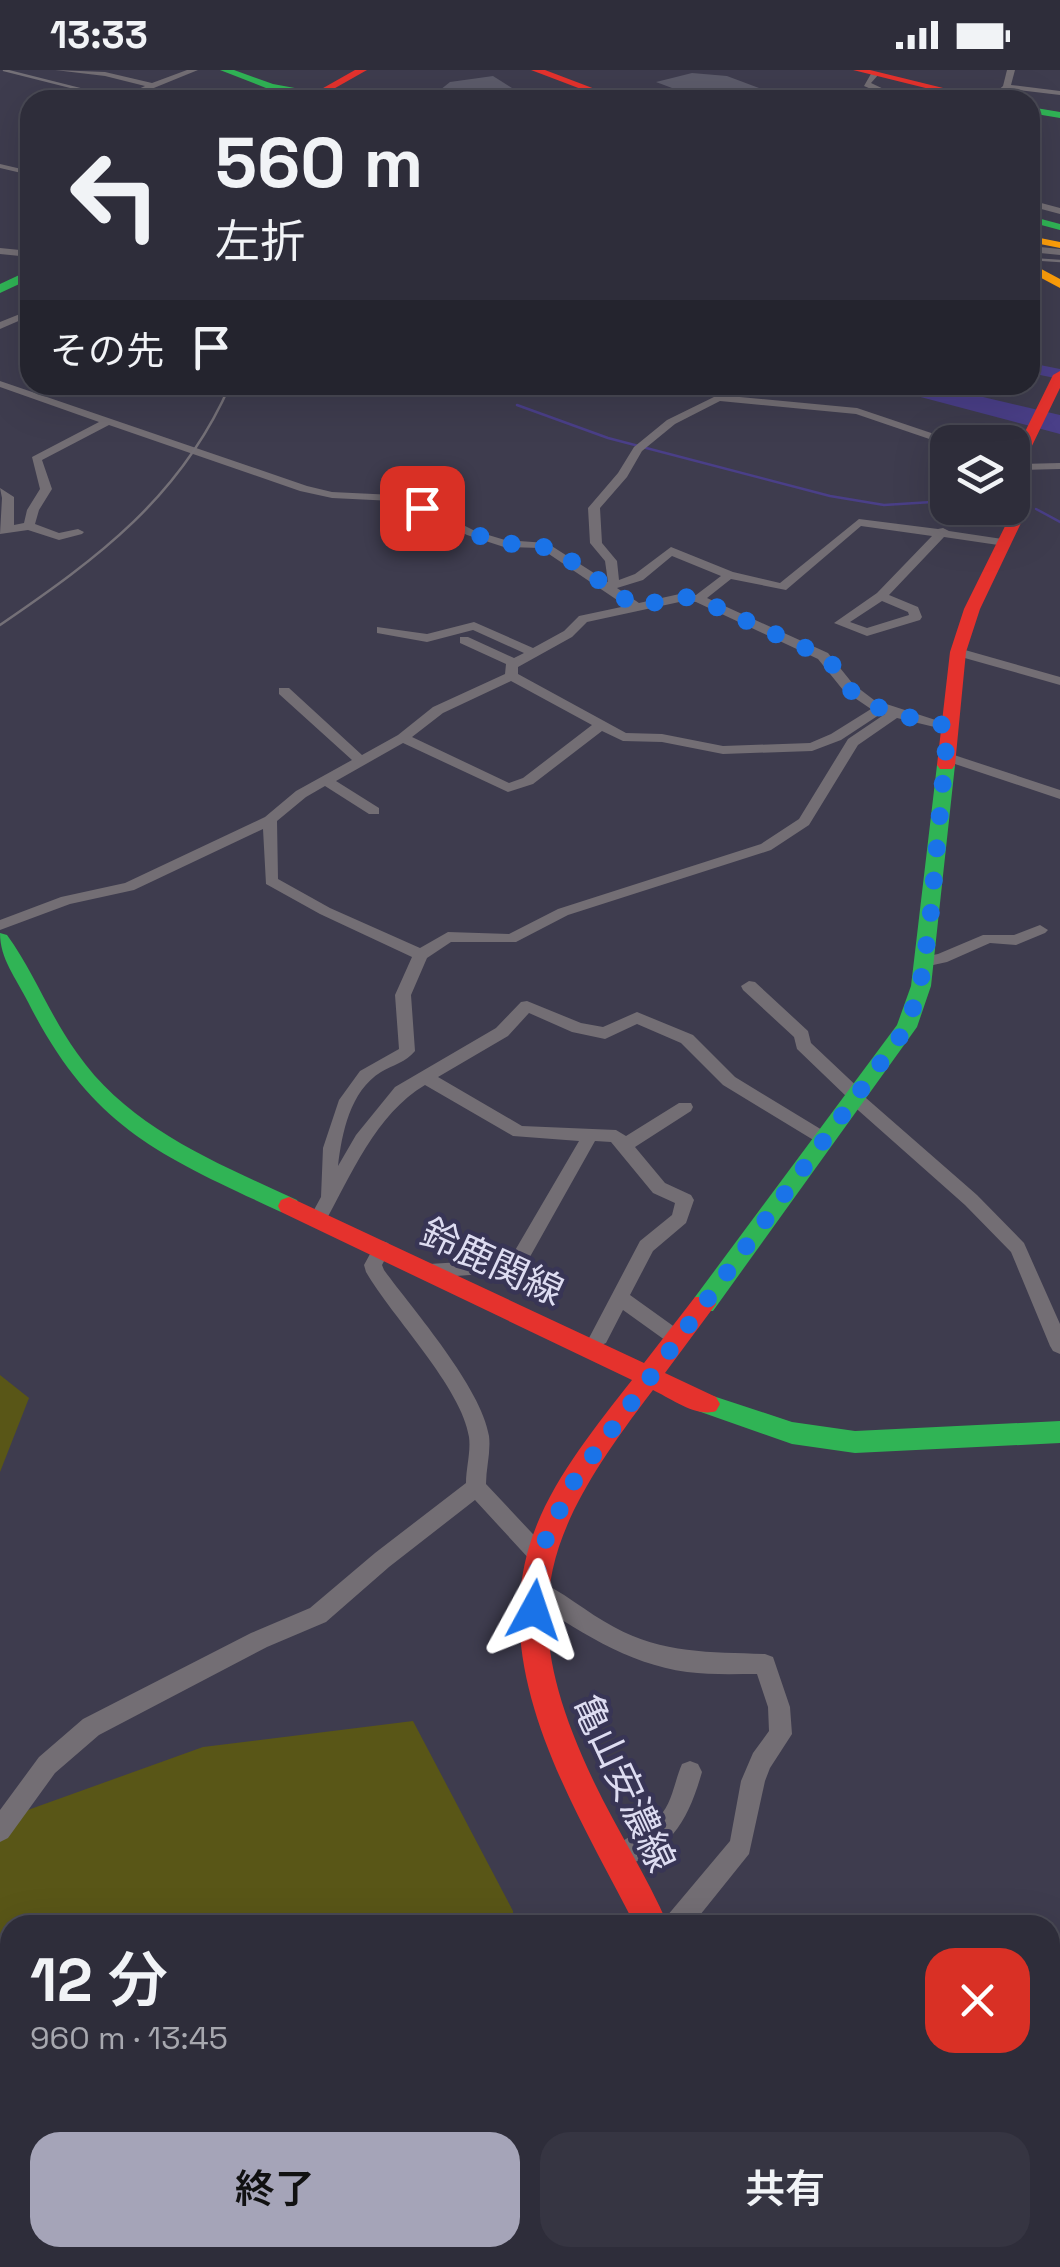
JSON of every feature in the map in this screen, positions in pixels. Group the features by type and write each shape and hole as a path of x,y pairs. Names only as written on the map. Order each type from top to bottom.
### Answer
{"main road":[{"path":"225,70 282,90"},
{"path":"326,90 362,70"},
{"path":"536,70 591,90"},
{"path":"878,76 943,90"},
{"name":"亀山安濃線","path":"1030,437 1060,376"},
{"name":"亀山安濃線","path":"647,1915 594,1810 544,1696 533,1632 539,1554 572,1484 648,1375 907,1027 918,1000 924,962 958,652 972,609 1013,525"},
{"name":"鈴鹿関線","path":"0,939 22,969 70,1058 101,1096 144,1130 189,1158 648,1375 772,1428 826,1440 883,1443 1030,1430 1060,1432"}],"street":[{"path":"59,70 113,76 150,86"},
{"path":"113,76 136,70"},
{"path":"141,90 194,70"},
{"path":"1003,90 1012,70"},
{"path":"1007,87 1034,90"},
{"path":"31,395 304,488 332,495 394,498 416,504 470,533 504,543 543,545 612,586 635,606"},
{"path":"612,586 611,561 596,542 594,508 623,475 640,447 670,422 718,398 857,411 930,436"},
{"path":"28,526 46,490 36,459 109,421"},
{"path":"1030,462 1060,466"},
{"path":"0,491 8,497 4,530 28,526 50,536 78,532"},
{"path":"612,586 639,577 671,551 729,575 782,588 859,522 1005,542"},
{"path":"882,596 914,610 916,617 867,632 840,624 882,596 944,532"},
{"path":"699,599 729,575"},
{"path":"0,925 66,900 129,888 270,820 294,798 403,738 438,710 513,670 532,652 568,634 583,619 635,606 684,597 699,599 823,656 839,670 846,686 888,711 948,726"},
{"path":"381,630 427,638 474,626 532,652"},
{"path":"464,640 598,727 623,737 662,738 722,750 800,748 826,742 888,711"},
{"path":"958,652 1060,682"},
{"path":"284,691 360,760"},
{"path":"330,1197 330,1159 347,1102 369,1072 408,1050 403,994 421,955 448,938 511,940 563,912 766,847 804,822 853,742 888,711"},
{"path":"403,738 508,788 528,781 598,727"},
{"path":"946,756 1060,795"},
{"path":"325,780 374,811"},
{"path":"270,820 272,881 421,955"},
{"path":"924,962 988,938 1016,940 1040,930"},
{"path":"749,986 802,1036 803,1045 857,1098 971,1200 1018,1248 1060,1346"},
{"path":"318,1219 384,1108 401,1091 502,1032 528,1006 578,1028 605,1033 636,1017 687,1039 729,1081 826,1140"},
{"path":"425,1078 519,1132 616,1136 659,1188 685,1200 680,1218 646,1246 599,1338"},
{"path":"624,1146 685,1106"},
{"path":"429,1271 515,1266 591,1134"},
{"path":"0,1830 46,1765 91,1727 259,1640 318,1615 476,1487 480,1449 477,1427 465,1402 375,1272 373,1265 382,1248"},
{"path":"622,1299 676,1338"},
{"path":"476,1487 539,1554"},
{"path":"534,1588 584,1622 660,1656 685,1662 765,1664 779,1707 782,1734 761,1761 753,1781 746,1836 736,1855 685,1915"},
{"path":"620,1857 666,1832 682,1804 690,1772"}],"shaded area":[{"path":"913,395 975,395 1060,415 1060,434"},
{"path":"0,1375 29,1398 0,1472"},
{"path":"413,1721 513,1915 0,1915 0,1820 203,1747"}],"building":[{"path":"692,73 727,76 759,88 677,90 656,82"},
{"path":"493,76 515,90 440,90 450,82"}],"waterway":[{"path":"1040,370 1060,374"},
{"path":"517,405 608,438 830,496 884,505 930,502"},
{"path":"1036,509 1060,522"}],"railway":[{"path":"4,70 83,90"},
{"path":"1040,260 1060,261"},
{"path":"0,625 70,575 133,522 187,460 225,395"}],"traffic: fast":[{"path":"225,70 290,90"},
{"path":"1040,112 1060,115"},
{"path":"1040,222 1060,227"},
{"path":"0,289 20,279"},
{"path":"704,1304 907,1027 921,986 946,765"},
{"path":"0,939 69,1058 114,1108 168,1147 289,1206"},
{"path":"707,1404 792,1433 855,1442 1060,1432"}],"traffic: slow":[{"path":"1040,241 1060,245"},
{"path":"1040,273 1060,284"}],"traffic: jam":[{"path":"325,90 362,70"},
{"path":"536,70 591,90"},
{"path":"858,70 944,90"},
{"path":"946,765 958,652 972,609 1024,502 1021,454 1060,375"},
{"path":"289,1206 707,1404"},
{"path":"647,1915 561,1741 544,1690 534,1640 533,1591 543,1545 574,1482 615,1420 704,1304"}],"route":[{"path":"422,508 470,533 504,543 553,548 635,606 684,597 699,599 823,656 839,670 846,686 881,708 948,726 930,922 918,1000 907,1027 648,1375 572,1484 539,1554 534,1610"}]}
